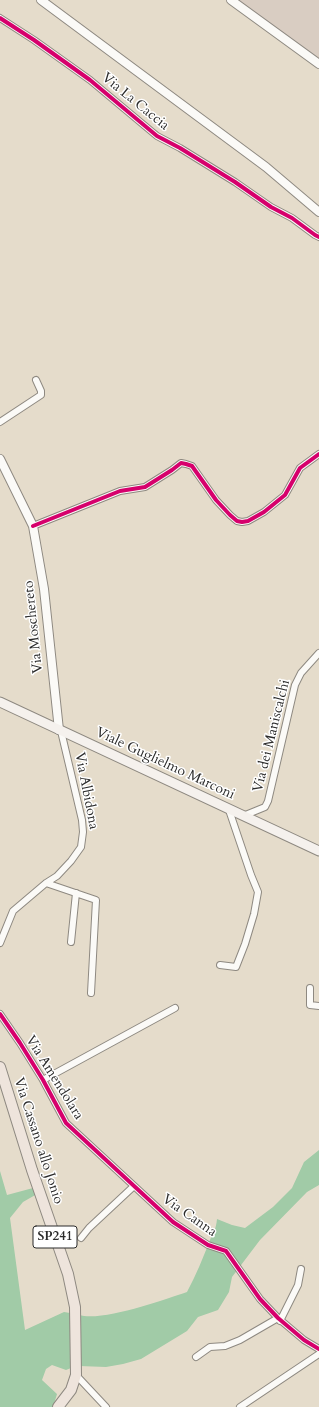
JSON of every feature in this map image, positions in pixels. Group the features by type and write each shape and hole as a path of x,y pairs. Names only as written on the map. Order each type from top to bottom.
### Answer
{"main road":[{"name":"Viale Guglielmo Marconi","path":"0,702 319,851"},
{"name":"Via Cassano allo Jonio","path":"0,1067 32,1170 68,1274 75,1307 76,1375 71,1390 58,1407"}],"street":[{"path":"41,0 266,168 319,212"},
{"path":"231,0 319,64"},
{"name":"Via La Caccia","path":"0,18 90,80 157,136 180,148 235,182 271,207 292,218 315,236 319,237"},
{"path":"0,422 41,395 42,391 36,380"},
{"path":"32,524 120,491 146,487 181,463 192,466 216,500 230,515 237,521 248,521 264,512 285,495 296,474 319,454"},
{"name":"Via Moschereto","path":"0,458 32,524 44,589 60,730"},
{"name":"Via dei Maniscalchi","path":"242,816 265,807 268,801 295,685 301,673 319,653"},
{"name":"Via Albidona","path":"0,943 13,911 46,883 57,876 71,861 81,847 83,837 82,820 60,730"},
{"path":"220,965 236,967 252,922 258,892 248,869 229,810"},
{"path":"46,883 96,900 91,993"},
{"path":"71,942 76,893"},
{"path":"310,988 310,1005 319,1006"},
{"path":"42,1080 175,1008"},
{"name":"Via Amendolara","path":"0,1014 20,1043 66,1123 77,1134"},
{"name":"Via Canna","path":"77,1134 173,1222 208,1245 226,1251 260,1299 279,1319 304,1340 319,1349"},
{"path":"81,1238 89,1228 134,1186"},
{"path":"196,1357 210,1347 225,1346 240,1340 279,1319 298,1285 301,1268"},
{"path":"240,1407 319,1354"},
{"path":"76,1375 106,1407"}],"shaded area":[{"path":"238,0 319,0 319,59"}],"green space":[{"path":"319,1150 319,1185 307,1192 260,1240 232,1277 229,1292 218,1310 198,1317 187,1331 141,1359 106,1367 79,1366 79,1315 89,1316 117,1313 148,1305 187,1292 215,1230 217,1219 245,1228 273,1207 292,1188 304,1162"},
{"path":"0,1171 7,1195 33,1188 37,1194 23,1202 10,1218 25,1330 64,1312 70,1313 71,1368 66,1370 52,1365 46,1369 42,1380 57,1394 54,1404 57,1407 0,1407"}],"cycle path":[{"path":"0,18 90,80 157,136 180,148 235,182 319,237"},
{"path":"33,526 120,491 145,487 181,463 192,466 216,500 230,515 237,521 248,521 264,512 285,495 300,468 319,454"},
{"path":"0,1014 43,1080 66,1123 173,1222 208,1245 226,1251 260,1299 278,1318 304,1340 319,1349"}]}
